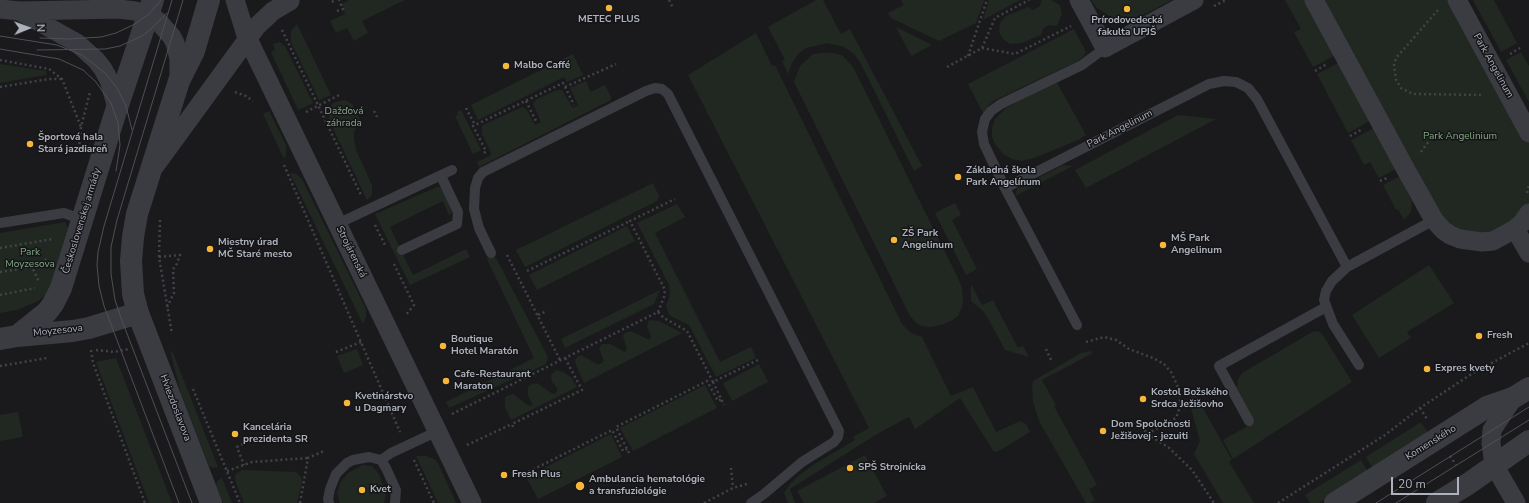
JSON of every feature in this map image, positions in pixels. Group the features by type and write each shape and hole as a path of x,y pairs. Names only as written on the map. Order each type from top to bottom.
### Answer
{"street":[{"path":"91,10 113,0"},
{"path":"0,9 20,11 135,10 151,7 166,0"},
{"path":"138,313 132,285 131,248 137,214 179,81 194,51 209,0"},
{"name":"Strojárenská","path":"235,0 248,39 337,224 443,424 472,503"},
{"path":"1079,0 1105,48 1194,0"},
{"path":"1314,0 1434,220 1450,235 1460,240 1482,242 1493,241 1515,229 1522,224 1529,213"},
{"path":"150,174 264,19 273,11 290,1"},
{"name":"Park Angelinum","path":"1450,3 1509,94 1529,133"},
{"path":"151,7 175,43 179,59 179,81"},
{"name":"Československej armády","path":"8,337 42,317 53,304 67,273 117,108 151,7"},
{"path":"20,11 77,43 96,60 109,80 117,108"},
{"path":"1515,229 1529,253"},
{"name":"Moyzesova","path":"8,337 73,331 89,328 138,313"},
{"name":"Hviezdoslavova","path":"138,313 211,503"},
{"path":"1516,503 1494,465 1491,444 1492,430 1521,393"},
{"name":"Komenského","path":"1334,503 1487,408 1521,393"},
{"path":"1437,503 1468,484 1529,441"}],"lane":[{"path":"1077,325 1005,188 984,144 982,132 985,119 1001,104 1082,65 1105,48"},
{"name":"Park Angelinum","path":"1005,188 1209,84 1224,81 1236,82 1248,88 1257,99 1347,267"},
{"path":"491,253 479,228 474,209 475,188 478,178 483,172 646,91 655,88 662,89 668,94 839,431 838,437 834,442 802,462 751,503"},
{"path":"337,224 452,170"},
{"path":"402,250 457,224 458,212 441,176"},
{"path":"0,223 64,213 83,220"},
{"path":"1358,365 1333,324 1324,300 1326,291 1332,281 1347,267 1434,220"},
{"path":"1248,421 1219,366 1326,306"},
{"path":"381,460 443,424"},
{"path":"329,503 332,480 336,474 346,464 361,458 376,458 381,460 396,490 395,503"}],"path":[{"path":"337,12 343,9 339,0"},
{"path":"669,0 673,8"},
{"path":"968,56 987,0"},
{"path":"947,67 982,48 995,18 1029,0"},
{"path":"1450,3 1396,58 1394,73 1401,88 1413,94 1509,94"},
{"path":"273,11 387,250"},
{"path":"982,48 1014,54 1075,24"},
{"path":"0,60 49,68 62,79 81,127"},
{"path":"565,87 616,64"},
{"path":"0,87 49,79 62,79"},
{"path":"475,125 563,83 574,105"},
{"path":"230,92 246,96 252,100 255,105"},
{"path":"318,106 341,94"},
{"path":"526,101 537,123"},
{"path":"466,108 475,125 473,126 486,151 481,156"},
{"path":"374,111 377,117"},
{"path":"281,161 361,342 394,421 434,503"},
{"path":"527,271 675,199"},
{"path":"160,217 159,257 173,341"},
{"path":"443,424 560,360 658,312 665,290 630,221"},
{"path":"0,248 60,238"},
{"path":"506,253 560,360"},
{"path":"159,257 180,255 174,269 174,292 167,307"},
{"path":"391,257 414,305 402,320"},
{"path":"0,272 32,267 39,283 35,288 0,295"},
{"path":"538,315 547,311"},
{"path":"658,312 664,318 687,331 724,405"},
{"path":"1086,342 1104,337 1116,340 1129,349 1164,364 1171,372 1180,397 1180,407 1176,418 1147,434"},
{"path":"336,352 361,342"},
{"path":"1278,503 1385,435 1420,408 1473,373 1529,343"},
{"path":"1046,349 1051,360"},
{"path":"91,350 93,363 145,503"},
{"path":"467,445 512,426 582,390 565,358"},
{"path":"713,382 758,360"},
{"path":"748,365 750,369"},
{"path":"629,453 616,427 707,380 718,401 722,399"},
{"path":"191,384 240,503"},
{"path":"1142,425 1147,434 1168,447 1192,470 1214,503"},
{"path":"524,474 612,430 623,451 627,449"},
{"path":"244,444 237,447 244,465"},
{"path":"227,471 252,462 308,458 324,451"},
{"path":"300,503 308,458"},
{"path":"731,468 733,488"},
{"path":"704,499 704,503 733,488 748,484"}],"green space":[{"path":"349,0 405,0 362,21 368,33 354,41 347,28 336,33 330,21 345,14 342,4"},
{"path":"816,0 823,0 841,34 850,29 922,166 914,171 860,62 854,54 844,47 827,43 806,48 798,54 792,63 788,74 782,61 785,60 768,27"},
{"path":"901,0 984,0 976,23 939,41 891,18 888,13 904,5"},
{"path":"989,0 1020,0 983,20"},
{"path":"1042,0 1051,0 1060,5 1062,14 1057,26 1049,25 1043,29 1041,35 1022,43 1010,44 1003,39 999,31 1000,23 1006,16 1028,7 1033,10 1040,6"},
{"name":"Prírodovedecká fakulta UPJŠ","path":"1091,0 1172,0 1141,16 1123,20 1106,14 1096,7"},
{"path":"1285,0 1307,0 1336,55 1313,67 1294,32 1301,29"},
{"name":"Park Angelinium","path":"1314,0 1457,0 1529,133 1529,213 1504,236 1450,235"},
{"path":"1473,0 1494,0 1517,43 1501,52"},
{"path":"297,24 331,95 319,100 291,42 291,31"},
{"path":"896,27 932,45 911,56"},
{"path":"1074,29 1086,52 1082,58 995,100 988,106 984,115 968,84"},
{"path":"756,33 772,66 775,65 902,324 911,333 922,337 951,396 973,387 996,432 1020,421 1026,424 1030,432 999,451 994,452 960,398 915,429 909,417 877,434 790,489 795,503 788,503 784,493 798,476 813,465 855,440 853,437 869,428 688,75"},
{"path":"280,42 285,46 313,103 298,110 271,52 275,50 273,44"},
{"path":"1521,52 1529,66 1529,102 1506,60"},
{"path":"823,53 842,55 853,67 958,278 962,288 962,307 958,316 951,321 930,327 922,326 916,323 910,316 794,82 800,66 813,54"},
{"path":"573,54 583,75 567,82 564,77 478,120 471,105"},
{"path":"1340,62 1370,121 1348,133 1317,74"},
{"path":"0,64 46,71 47,75 0,83"},
{"path":"586,81 591,92 605,85 611,100 479,167 477,162 490,156 491,153 482,134 483,125 522,107 527,110 535,125 541,122 533,104 537,99 557,90 562,90 573,108 578,105 570,88"},
{"path":"1056,81 1086,135 1078,140 1034,158 1021,161 1012,159 1003,154 995,144 992,137 992,128 995,119 1006,108"},
{"name":"Dažďová záhrada","path":"344,100 353,105 360,120 354,132 354,139 356,150 372,185 372,195 367,200 329,120 330,108 333,103"},
{"path":"461,110 481,150 473,154 455,116 458,115 457,112"},
{"path":"269,111 286,145 286,155 284,159 263,114"},
{"path":"1178,115 1216,119 1086,188 1075,170"},
{"path":"1374,128 1396,169 1379,178 1370,162 1364,165 1351,140"},
{"path":"1063,165 1073,166 1015,196 1017,189"},
{"path":"290,173 296,174 302,179 366,309 366,317 363,324"},
{"path":"1400,176 1412,202 1411,212 1404,220 1398,209 1396,210 1383,185"},
{"path":"653,183 659,196 657,201 525,267 516,250"},
{"path":"440,187 443,190 452,212 451,214 449,215 443,201 390,227 413,275 466,249 470,257 410,285 375,214"},
{"path":"955,203 961,215 952,220 977,269 966,275 935,213"},
{"path":"677,204 685,217 655,233 720,362 751,347 756,358 716,377 689,325 669,315 666,306 670,295 669,285 637,223"},
{"name":"Park Moyzesova","path":"65,222 70,232 49,290 45,296 36,302 17,310 0,313 0,233"},
{"path":"627,226 635,241 537,290 529,275"},
{"path":"493,256 496,258 548,357 546,364 449,408 446,402 534,358 487,259"},
{"path":"1429,265 1454,303 1407,332 1411,338 1379,358 1352,315"},
{"path":"971,284 982,305 993,300 1018,348 1023,346 1029,357 1005,350 983,311 971,301"},
{"path":"660,290 654,304 565,348 561,339"},
{"path":"649,320 659,321 682,333 584,383 576,365 575,360 577,357 581,355 597,364 601,364 604,361 599,348 602,344 610,344 625,352 627,349 623,336 627,332 633,332 649,340 651,337 647,326"},
{"path":"1314,331 1320,332 1324,337 1352,382 1233,459 1223,440 1255,422 1237,388 1238,379 1242,373"},
{"path":"357,349 363,365 344,373 337,356"},
{"path":"170,351 173,353 218,467 213,468 209,466 181,393"},
{"path":"1090,351 1093,353 1042,380 1056,405 1054,406 1097,485 1089,489 1095,500 1090,503 1086,503 1039,421 1033,402 1032,385 1033,381 1081,353"},
{"path":"116,358 172,503 149,503 96,362"},
{"path":"759,364 768,382 732,401 723,383"},
{"path":"556,370 571,377 577,387 511,420 505,407 505,398 513,394 529,406 533,405 528,395 528,388 530,385 537,383 551,393 555,394 557,388 552,382 551,375"},
{"path":"705,385 717,408 633,451 620,428"},
{"path":"1194,392 1232,460 1229,462 1254,503 1223,503 1194,454 1200,441 1189,401"},
{"path":"18,412 23,437 0,441 0,415"},
{"path":"1421,422 1428,433 1373,469 1366,457"},
{"path":"611,434 622,457 538,499 526,477"},
{"name":"SPŠ Strojnícka","path":"865,455 887,496 874,503 804,503 797,491"},
{"path":"416,456 426,456 434,459 438,463 456,503 438,503"},
{"path":"1361,460 1368,472 1319,503 1310,503 1305,495"},
{"path":"363,465 372,466 379,474 386,494 384,503 340,503 337,493 340,483 348,473"},
{"path":"242,470 296,472 301,477 302,481 297,503 244,503 235,477 236,474"},
{"path":"222,478 232,503 223,503 216,485 217,481"}],"tram line":[{"path":"40,38 69,39 101,37 116,33 135,24 149,14 161,0"},
{"path":"172,0 104,226 98,252 97,265 99,286 104,306 179,503"},
{"path":"183,0 117,220 111,247 111,274 115,300 121,318 192,503"},
{"path":"37,50 105,49 120,46 142,36 167,13"},
{"path":"0,36 57,45 82,55 106,74 117,88 126,106 132,130"},
{"path":"0,49 59,59 83,70 96,82 111,103 118,123 120,145 116,171"},
{"path":"1376,503 1529,407"},
{"path":"1396,503 1529,420"}],"place":[{"name":"METEC PLUS","path":"609,8"},
{"name":"Prírodovedecká fakulta UPJŠ","path":"1127,9"},
{"name":"Malbo Caffé","path":"506,66"},
{"name":"Športová hala Stará jazdiareň","path":"30,144"},
{"name":"Základná škola Park Angelínum","path":"958,177"},
{"name":"ZŠ Park Angelinum","path":"894,240"},
{"name":"MŠ Park Angelinum","path":"1163,245"},
{"name":"Miestny úrad MČ Staré mesto","path":"210,249"},
{"name":"Fresh","path":"1479,336"},
{"name":"Boutique Hotel Maratón","path":"443,346"},
{"name":"Expres kvety","path":"1427,369"},
{"name":"Cafe-Restaurant Maraton","path":"446,381"},
{"name":"Kostol Božského Srdca Ježišovho","path":"1143,399"},
{"name":"Kvetinárstvo u Dagmary","path":"347,403"},
{"name":"Dom Spoločnosti Ježišovej - jezuiti","path":"1103,431"},
{"name":"Kancelária prezidenta SR","path":"235,434"},
{"name":"SPŠ Strojnícka","path":"850,468"},
{"name":"Fresh Plus","path":"504,475"},
{"name":"Ambulancia hematológie a transfuziológie","path":"580,486"},
{"name":"Kvet","path":"362,490"}]}
